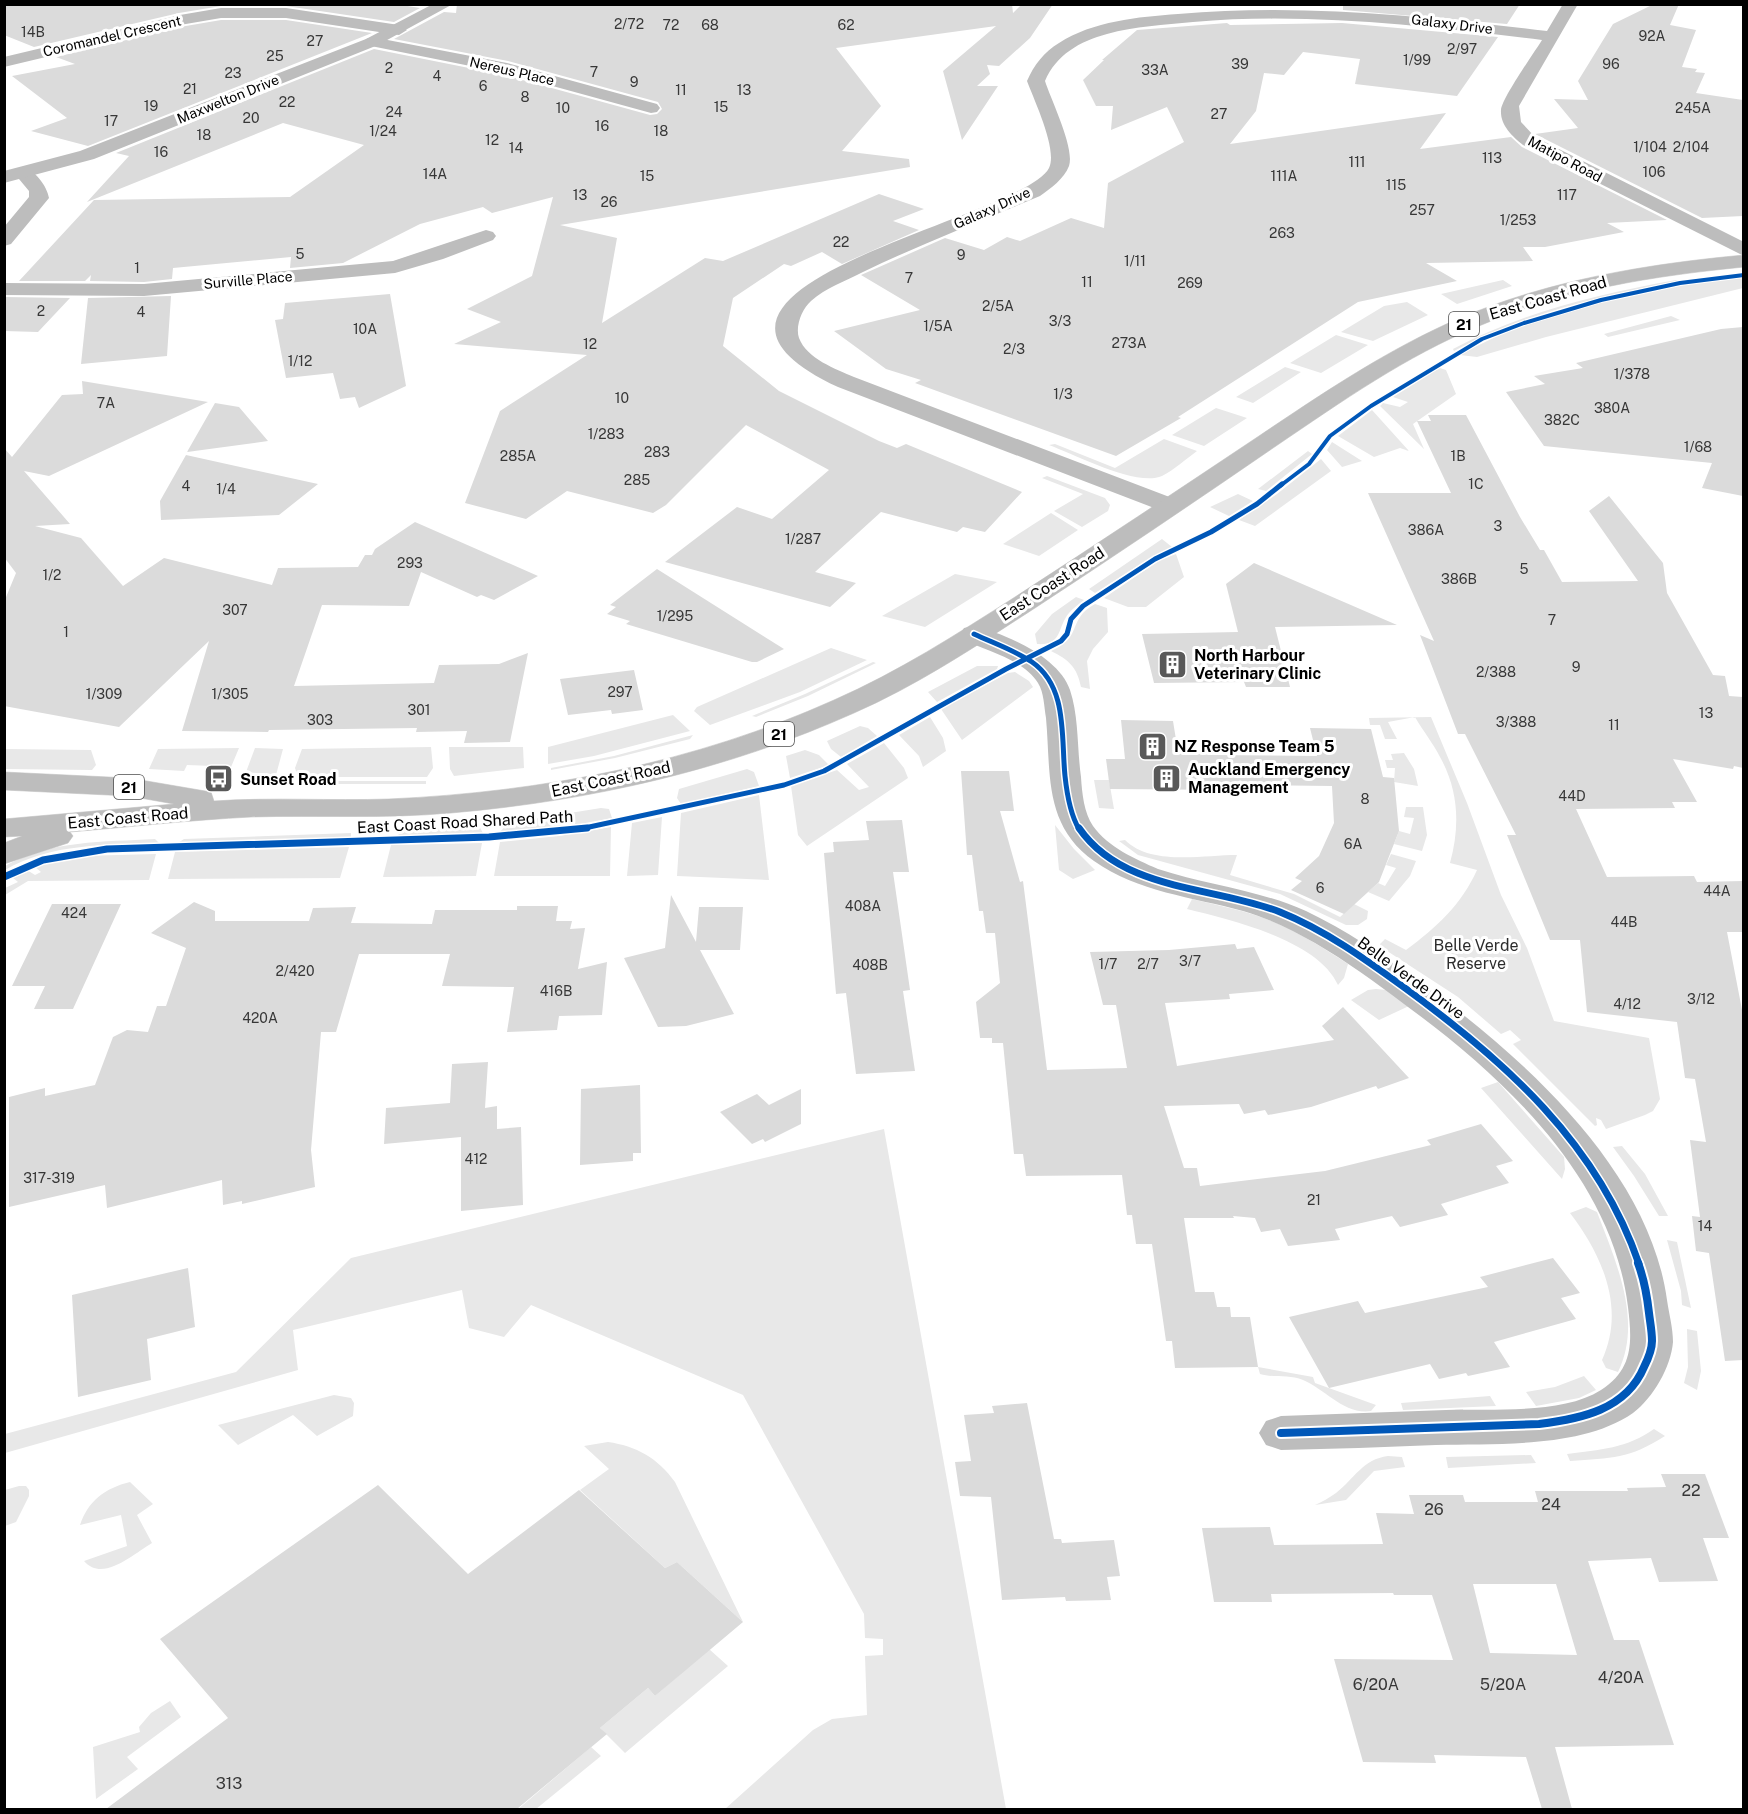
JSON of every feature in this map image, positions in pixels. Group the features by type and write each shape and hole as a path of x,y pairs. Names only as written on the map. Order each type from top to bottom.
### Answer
{"street":[{"name":"Maxwelton Drive","path":"14,175 87,155 372,42 446,4"},
{"name":"Matipo Road","path":"1571,4 1510,106 1509,116 1515,129 1529,141 1743,250"},
{"name":"Galaxy Drive","path":"1171,506 846,382 814,366 799,353 788,338 788,320 801,300 822,285 866,263 1033,192 1053,177 1061,164 1061,153 1036,81 1040,69 1051,56 1064,46 1088,34 1150,17 1185,12 1260,8 1351,12 1552,36"},
{"name":"Coromandel Crescent","path":"4,62 180,20 221,13 286,13 399,30"},
{"name":"Nereus Place","path":"372,42 507,68 651,108"},
{"path":"4,240 39,198 38,190 14,175"},
{"name":"Surville Place","path":"4,289 144,290 395,267 436,255 486,236"},
{"name":"East Coast Road","path":"4,828 252,808 390,808 495,800 557,791 655,771 723,753 796,728 847,706 896,680 974,634 1404,353 1473,320 1543,296 1589,284 1667,269 1743,261"},
{"name":"Belle Verde Drive","path":"974,634 1038,667 1056,689 1069,803 1077,825 1092,844 1107,856 1138,873 1277,912 1314,928 1422,999 1502,1066 1577,1145 1603,1184 1627,1227 1640,1262 1652,1309 1653,1344 1644,1373 1623,1398 1598,1413 1539,1424 1281,1433"},
{"name":"East Coast Road","path":"4,781 129,787 252,808"},
{"path":"4,797 123,798 252,808"},
{"path":"4,855 23,846 137,816"}],"green space":[{"path":"1743,277 1743,288 1546,337 1477,357 1460,355 1527,324 1598,302 1671,287"},
{"path":"1503,280 1512,286 1457,304 1441,294"},
{"path":"1678,281 1563,308 1507,327 1454,351 1453,349 1506,325 1562,306 1618,291"},
{"path":"1407,302 1428,315 1373,341 1341,332 1384,306"},
{"path":"1671,316 1680,320 1608,337 1604,334"},
{"path":"1336,335 1368,345 1321,373 1290,363"},
{"path":"1285,367 1301,372 1253,403 1236,397"},
{"path":"1440,368 1446,370 1456,394 1413,424 1424,449 1380,406 1383,403 1400,407 1408,402 1393,397"},
{"path":"1216,408 1247,418 1204,446 1172,435"},
{"path":"1372,410 1409,451 1400,448 1374,457 1338,436"},
{"path":"1164,439 1197,451 1166,474 1151,478 1122,474 1049,445 1055,444 1115,468"},
{"path":"1332,442 1362,461 1342,467 1327,450"},
{"path":"1308,451 1312,454 1266,491 1258,489"},
{"path":"1321,459 1331,471 1255,526 1239,520 1277,494"},
{"path":"1047,476 1105,498 1110,505 1108,511 1082,527 1054,511 1083,494 1042,478"},
{"path":"1238,494 1253,501 1229,516 1210,507"},
{"path":"1051,513 1078,530 1039,556 1003,544"},
{"path":"1162,539 1172,547 1150,558 1095,593 1089,589"},
{"path":"1176,554 1184,577 1146,607 1128,607 1104,598 1160,560"},
{"path":"955,574 997,582 925,627 882,616"},
{"path":"1076,597 1084,600 1065,618 1055,639 1045,644 1037,644 1035,634 1052,614"},
{"path":"1095,604 1107,608 1108,632 1093,649 1087,661 1090,689 1081,687 1071,665 1051,651 1068,640 1081,616"},
{"path":"831,648 867,660 800,692 710,725 694,711 697,707"},
{"path":"873,662 876,663 808,696 756,717 752,716 805,694"},
{"path":"977,666 998,666 997,669 937,702 928,692"},
{"path":"1015,672 1029,681 1033,687 962,740 941,709 1008,673"},
{"path":"673,715 690,731 594,756 548,764 548,747"},
{"path":"930,717 943,738 946,751 923,767 919,756 899,735"},
{"path":"1413,717 1388,722 1397,739 1385,739 1380,725 1370,725 1369,718"},
{"name":"Belle Verde Reserve","path":"1415,717 1431,717 1467,803 1501,895 1527,948 1554,1021 1649,1038 1660,1099 1653,1111 1606,1129 1601,1120 1596,1118 1597,1125 1595,1126 1513,1044 1521,1040 1510,1030 1501,1034 1458,997 1381,947 1380,944 1385,939 1406,950 1438,924 1456,905 1477,870 1450,863 1456,823 1451,783 1440,757"},
{"path":"860,726 868,728 877,736 841,757 831,749 827,741"},
{"path":"693,735 690,739 615,758 551,770 551,768 614,756"},
{"path":"884,743 904,768 908,778 807,846 798,835 791,786 837,770 859,790 869,787 847,764"},
{"path":"431,747 433,768 427,777 298,777 295,768 302,749"},
{"path":"449,747 523,747 524,768 454,776 450,769"},
{"path":"239,748 229,772 211,771 213,766 187,765 184,771 149,769 158,749"},
{"path":"255,748 283,749 276,775 246,772"},
{"path":"6,749 91,750 96,765 92,770 5,769"},
{"path":"805,750 819,755 829,765 790,778 786,756"},
{"path":"1404,753 1414,769 1418,786 1394,782 1395,768 1387,768 1385,760 1393,760 1391,754"},
{"path":"747,769 754,772 759,786 681,804 677,798 679,789"},
{"path":"1094,780 1109,780 1114,809 1099,808"},
{"path":"296,781 426,781 426,784 295,784"},
{"path":"759,795 769,880 677,876 681,813"},
{"path":"1406,807 1423,807 1427,835 1422,851 1394,844 1399,831 1410,834 1414,818 1404,817"},
{"path":"601,808 609,809 612,818 580,824 500,832 508,823"},
{"path":"662,817 658,875 627,876 632,823"},
{"path":"1055,825 1095,870 1073,879 1059,870"},
{"path":"479,826 483,833 397,836 402,831"},
{"path":"611,827 610,876 494,876 500,842 559,836"},
{"path":"351,833 351,838 178,843 184,839"},
{"path":"155,839 159,843 100,845 60,850 23,861 5,870 5,866 22,857 59,847 97,842"},
{"path":"1125,840 1136,848 1163,856 1237,855 1230,875 1294,894 1340,917 1354,904 1368,911 1367,919 1358,925 1346,925 1280,894 1138,855 1119,841"},
{"path":"482,843 476,876 383,877 391,845"},
{"path":"349,847 340,878 168,879 175,852"},
{"path":"156,854 149,880 28,881 5,895 5,888 18,882 13,878 27,870 35,875 41,872 35,867 39,865 80,856"},
{"path":"1391,854 1416,861 1410,876 1389,901 1368,892 1378,883 1385,886 1396,868 1386,865"},
{"path":"1192,899 1254,915 1293,931 1348,964 1344,978 1338,985 1328,969 1312,956 1272,934 1187,909"},
{"path":"1368,990 1386,990 1409,1006 1379,1020 1351,1000"},
{"path":"1498,1082 1564,1157 1565,1169 1562,1179 1481,1088"},
{"path":"884,1129 1006,1809 725,1809 813,1730 832,1719 867,1715 865,1656 883,1655 883,1639 865,1638 864,1614 743,1395 531,1305 504,1337 469,1328 462,1290 293,1330 298,1370 5,1453 5,1434 236,1372 351,1258"},
{"path":"1622,1146 1645,1174 1668,1216 1659,1216 1613,1147"},
{"path":"1586,1207 1597,1212 1619,1271 1624,1292 1628,1333 1625,1353 1618,1372 1606,1368 1602,1360 1609,1340 1612,1321 1607,1283 1592,1246 1570,1213"},
{"path":"1667,1240 1677,1242 1691,1308 1682,1305 1681,1291"},
{"path":"1687,1329 1697,1331 1701,1371 1697,1390 1684,1383 1688,1367"},
{"path":"1258,1367 1313,1377 1315,1383 1376,1405 1371,1411 1352,1409 1303,1380 1260,1374"},
{"path":"1584,1376 1596,1390 1579,1398 1536,1406 1526,1392 1555,1387"},
{"path":"334,1395 351,1398 354,1403 353,1416 317,1436 293,1415 238,1445 218,1425"},
{"path":"1490,1396 1496,1406 1403,1410 1401,1403"},
{"path":"1654,1429 1665,1436 1641,1449 1620,1456 1570,1461 1567,1454 1623,1444"},
{"path":"608,1442 646,1454 675,1482 743,1622 677,1562 665,1568 580,1490 609,1469 584,1446"},
{"path":"1531,1455 1536,1463 1448,1468 1446,1457"},
{"path":"1388,1456 1402,1457 1405,1467 1374,1471 1346,1500 1315,1505 1336,1493 1365,1465"},
{"path":"130,1482 153,1504 137,1515 152,1543 109,1568 92,1567 84,1561 127,1546 121,1515 80,1525 83,1517 93,1502 105,1492"},
{"path":"26,1486 29,1496 16,1522 5,1526 5,1490"},
{"path":"709,1649 728,1666 625,1753 600,1728 648,1688 655,1696"},
{"path":"170,1701 181,1717 127,1757 138,1769 96,1799 93,1747 140,1732 139,1727 151,1713"},
{"path":"591,1747 601,1756 536,1809 517,1810"}],"building":[{"path":"4,4 395,4 420,8 394,22 286,6 221,6 179,13 34,47 4,35"},
{"path":"457,4 1012,4 1013,13 1022,4 1053,4 1030,38 999,66 987,65 990,74 977,86 998,86 962,140 943,71 996,26 836,48 881,106 842,151 909,159 910,167 560,225 617,238 602,323 705,258 723,261 879,194 924,209 893,221 919,230 842,264 822,252 791,266 784,264 733,298 723,346 779,391 879,441 897,448 906,444 1022,492 985,532 963,527 957,532 881,512 815,572 856,583 830,607 665,562 737,507 772,519 829,470 746,425 666,505 653,513 567,491 526,519 465,503 500,411 587,355 454,344 501,322 467,309 532,276 553,197 492,213 483,207 420,224 343,263 290,268 291,257 173,268 172,279 144,282 90,281 91,275 85,281 19,281 94,200 290,197 364,145 283,123 87,202 129,156 116,153 374,49 504,75 650,115 657,114 662,109 658,102 508,61 394,39 444,12 456,13"},
{"path":"1343,4 1520,4 1507,24 1343,10"},
{"path":"1654,4 1679,4 1670,25 1696,30 1682,67 1697,69 1695,72 1705,73 1696,93 1743,100 1743,216 1702,218 1535,134 1578,128 1554,99 1588,100 1578,81 1613,24"},
{"path":"221,20 286,20 372,33 88,146 31,131 67,118 12,76 75,64 56,57 180,27"},
{"path":"1227,23 1230,25 1342,23 1498,37 1457,96 1355,84 1360,59 1303,52 1284,75 1264,73 1256,111 1230,144 1446,113 1420,149 1511,137 1522,147 1667,220 1607,223 1624,232 1545,247 1523,247 1533,261 1426,263 1457,281 1358,302 1178,417 1181,418 1116,456 915,383 921,380 886,369 834,331 920,310 861,275 945,238 984,250 1007,237 1020,241 1071,218 1104,228 1108,183 1184,142 1167,107 1111,130 1113,106 1096,106 1083,80 1137,30"},
{"path":"390,294 406,386 359,408 355,397 340,399 333,373 286,378 275,320 283,319 285,303"},
{"path":"171,296 167,356 81,364 88,298"},
{"path":"4,297 70,298 38,332 4,331"},
{"path":"1743,327 1743,496 1702,488 1712,463 1544,446 1506,392 1545,384 1534,376 1583,368 1576,363 1721,329"},
{"path":"82,381 208,402 49,476 24,471 70,524 35,526 81,538 123,586 164,558 272,585 278,568 358,567 365,555 372,555 375,549 415,522 538,576 494,600 481,595 477,597 421,572 409,606 322,605 294,686 434,683 439,665 499,664 528,653 510,742 464,743 467,731 416,732 417,728 269,730 268,732 182,731 209,641 119,727 4,706 4,602 16,573 4,557 4,448 12,457 62,395 83,394"},
{"path":"215,403 239,407 268,441 187,452"},
{"path":"1428,415 1466,415 1520,517 1540,550 1544,550 1562,582 1638,581 1589,511 1609,496 1663,563 1667,593 1713,675 1725,676 1729,696 1743,697 1743,768 1734,766 1733,769 1673,759 1697,802 1672,802 1675,808 1576,809 1607,877 1694,876 1697,882 1743,881 1743,932 1727,932 1743,1015 1743,1360 1725,1361 1709,1253 1696,1251 1692,1216 1700,1217 1690,1140 1706,1142 1695,1079 1685,1078 1677,1022 1587,1012 1580,940 1550,940 1507,835 1516,835 1465,734 1458,734 1420,635 1434,641 1368,493 1451,493 1417,421 1431,421"},
{"path":"186,455 318,484 279,515 161,520 160,501"},
{"path":"1254,563 1397,625 1275,627 1290,687 1246,687 1244,682 1154,683 1142,634 1238,632 1226,584"},
{"path":"657,569 784,649 757,662 752,662 626,624 630,621 607,614 616,607 610,605"},
{"path":"634,670 643,710 612,714 611,710 568,715 560,679"},
{"path":"1121,720 1173,721 1178,752 1216,755 1317,756 1310,728 1371,729 1383,777 1394,778 1399,831 1379,882 1344,914 1291,890 1302,881 1295,878 1319,856 1334,823 1332,786 1234,785 1235,790 1110,789 1106,759 1125,759"},
{"path":"961,771 1009,771 1014,811 1000,811 1020,882 1023,881 1047,1070 1127,1068 1116,1005 1103,1005 1090,952 1169,950 1235,944 1237,949 1254,947 1274,990 1229,994 1230,999 1165,1003 1177,1066 1334,1040 1322,1026 1343,1007 1409,1078 1311,1107 1268,1115 1265,1110 1244,1114 1239,1104 1164,1106 1184,1168 1197,1168 1200,1186 1325,1171 1431,1145 1427,1140 1481,1124 1513,1161 1496,1166 1509,1183 1441,1204 1448,1215 1400,1227 1392,1216 1335,1229 1340,1240 1288,1246 1280,1229 1261,1232 1255,1218 1233,1216 1234,1218 1184,1218 1195,1292 1214,1292 1217,1307 1230,1307 1231,1317 1250,1317 1258,1367 1175,1368 1172,1341 1166,1341 1152,1244 1136,1244 1132,1215 1127,1215 1122,1175 1026,1176 1023,1154 1014,1154 1003,1043 992,1043 992,1038 980,1038 976,1002 1000,983 995,933 986,933 983,911 979,911 972,855 967,855"},
{"path":"902,820 909,872 893,872 910,990 903,991 915,1071 856,1074 846,993 836,994 824,853 834,852 833,842 869,840 866,821"},
{"path":"671,895 696,942 699,907 743,907 740,950 700,950 734,1014 686,1026 658,1027 624,958 665,948"},
{"path":"194,902 215,911 215,921 309,921 313,908 356,907 351,923 432,924 435,910 517,910 517,906 558,906 556,921 572,921 570,929 585,928 578,969 607,962 602,1015 559,1016 557,1030 507,1032 514,987 442,986 450,954 359,954 336,1032 321,1032 311,1150 315,1187 242,1204 242,1201 223,1205 222,1180 107,1208 105,1185 9,1207 9,1097 45,1088 45,1096 95,1085 113,1037 127,1030 148,1032 157,1006 166,1006 186,948 151,933"},
{"path":"52,904 121,904 73,1009 34,1009 45,986 12,986"},
{"path":"488,1062 485,1108 497,1106 497,1129 521,1127 523,1205 461,1211 461,1137 384,1144 386,1108 450,1103 452,1064"},
{"path":"640,1085 641,1153 633,1153 633,1161 580,1165 581,1089"},
{"path":"801,1089 801,1124 765,1142 763,1139 752,1144 720,1112 757,1094 769,1105"},
{"path":"1553,1258 1580,1293 1561,1298 1576,1319 1494,1342 1510,1367 1468,1376 1466,1373 1439,1379 1430,1364 1329,1388 1289,1317 1358,1301 1365,1313 1488,1287 1480,1277"},
{"path":"188,1268 195,1327 147,1339 151,1380 78,1397 72,1295"},
{"path":"1027,1403 1054,1539 1061,1539 1062,1543 1114,1540 1120,1576 1107,1577 1111,1600 1066,1601 1065,1597 1002,1600 991,1497 960,1496 955,1462 971,1461 964,1415 994,1413 992,1406"},
{"path":"1661,1474 1705,1474 1729,1538 1703,1538 1718,1581 1659,1582 1651,1558 1588,1561 1614,1640 1639,1640 1674,1745 1555,1747 1572,1809 1542,1809 1526,1757 1434,1755 1436,1763 1363,1762 1334,1659 1453,1660 1432,1595 1271,1594 1272,1602 1214,1602 1202,1528 1270,1527 1274,1545 1383,1544 1376,1513 1414,1514 1409,1495 1463,1495 1465,1502 1538,1502 1535,1491 1628,1491 1627,1488 1666,1487","holes":["1473,1584 1556,1584 1577,1655 1490,1653"]},
{"path":"378,1485 468,1574 579,1490 665,1568 677,1562 743,1622 655,1696 648,1688 600,1728 607,1734 517,1809 106,1809 228,1718 160,1639"}],"cycle path":[{"name":"East Coast Road Shared Path","path":"4,877 43,860 107,849 489,837 576,830 784,785 824,771 1006,669 1061,641 1067,634 1071,619 1083,606 1155,559 1211,532 1257,504 1309,464 1330,436 1371,406 1482,339 1524,323 1601,300 1680,283 1744,275"},
{"path":"974,634 1032,662 1051,681 1058,700 1070,808 1076,824 1092,843 1125,867 1146,876 1258,905 1310,926 1367,961 1439,1012 1526,1089 1566,1132 1600,1179 1627,1229 1645,1282 1652,1341 1640,1377 1618,1401 1588,1415 1539,1424 1281,1433"}],"place":[{"name":"North Harbour Veterinary Clinic","path":"1173,664"},
{"name":"NZ Response Team 5","path":"1153,746"},
{"name":"Auckland Emergency Management","path":"1167,778"},
{"name":"Sunset Road","path":"219,779"}]}
